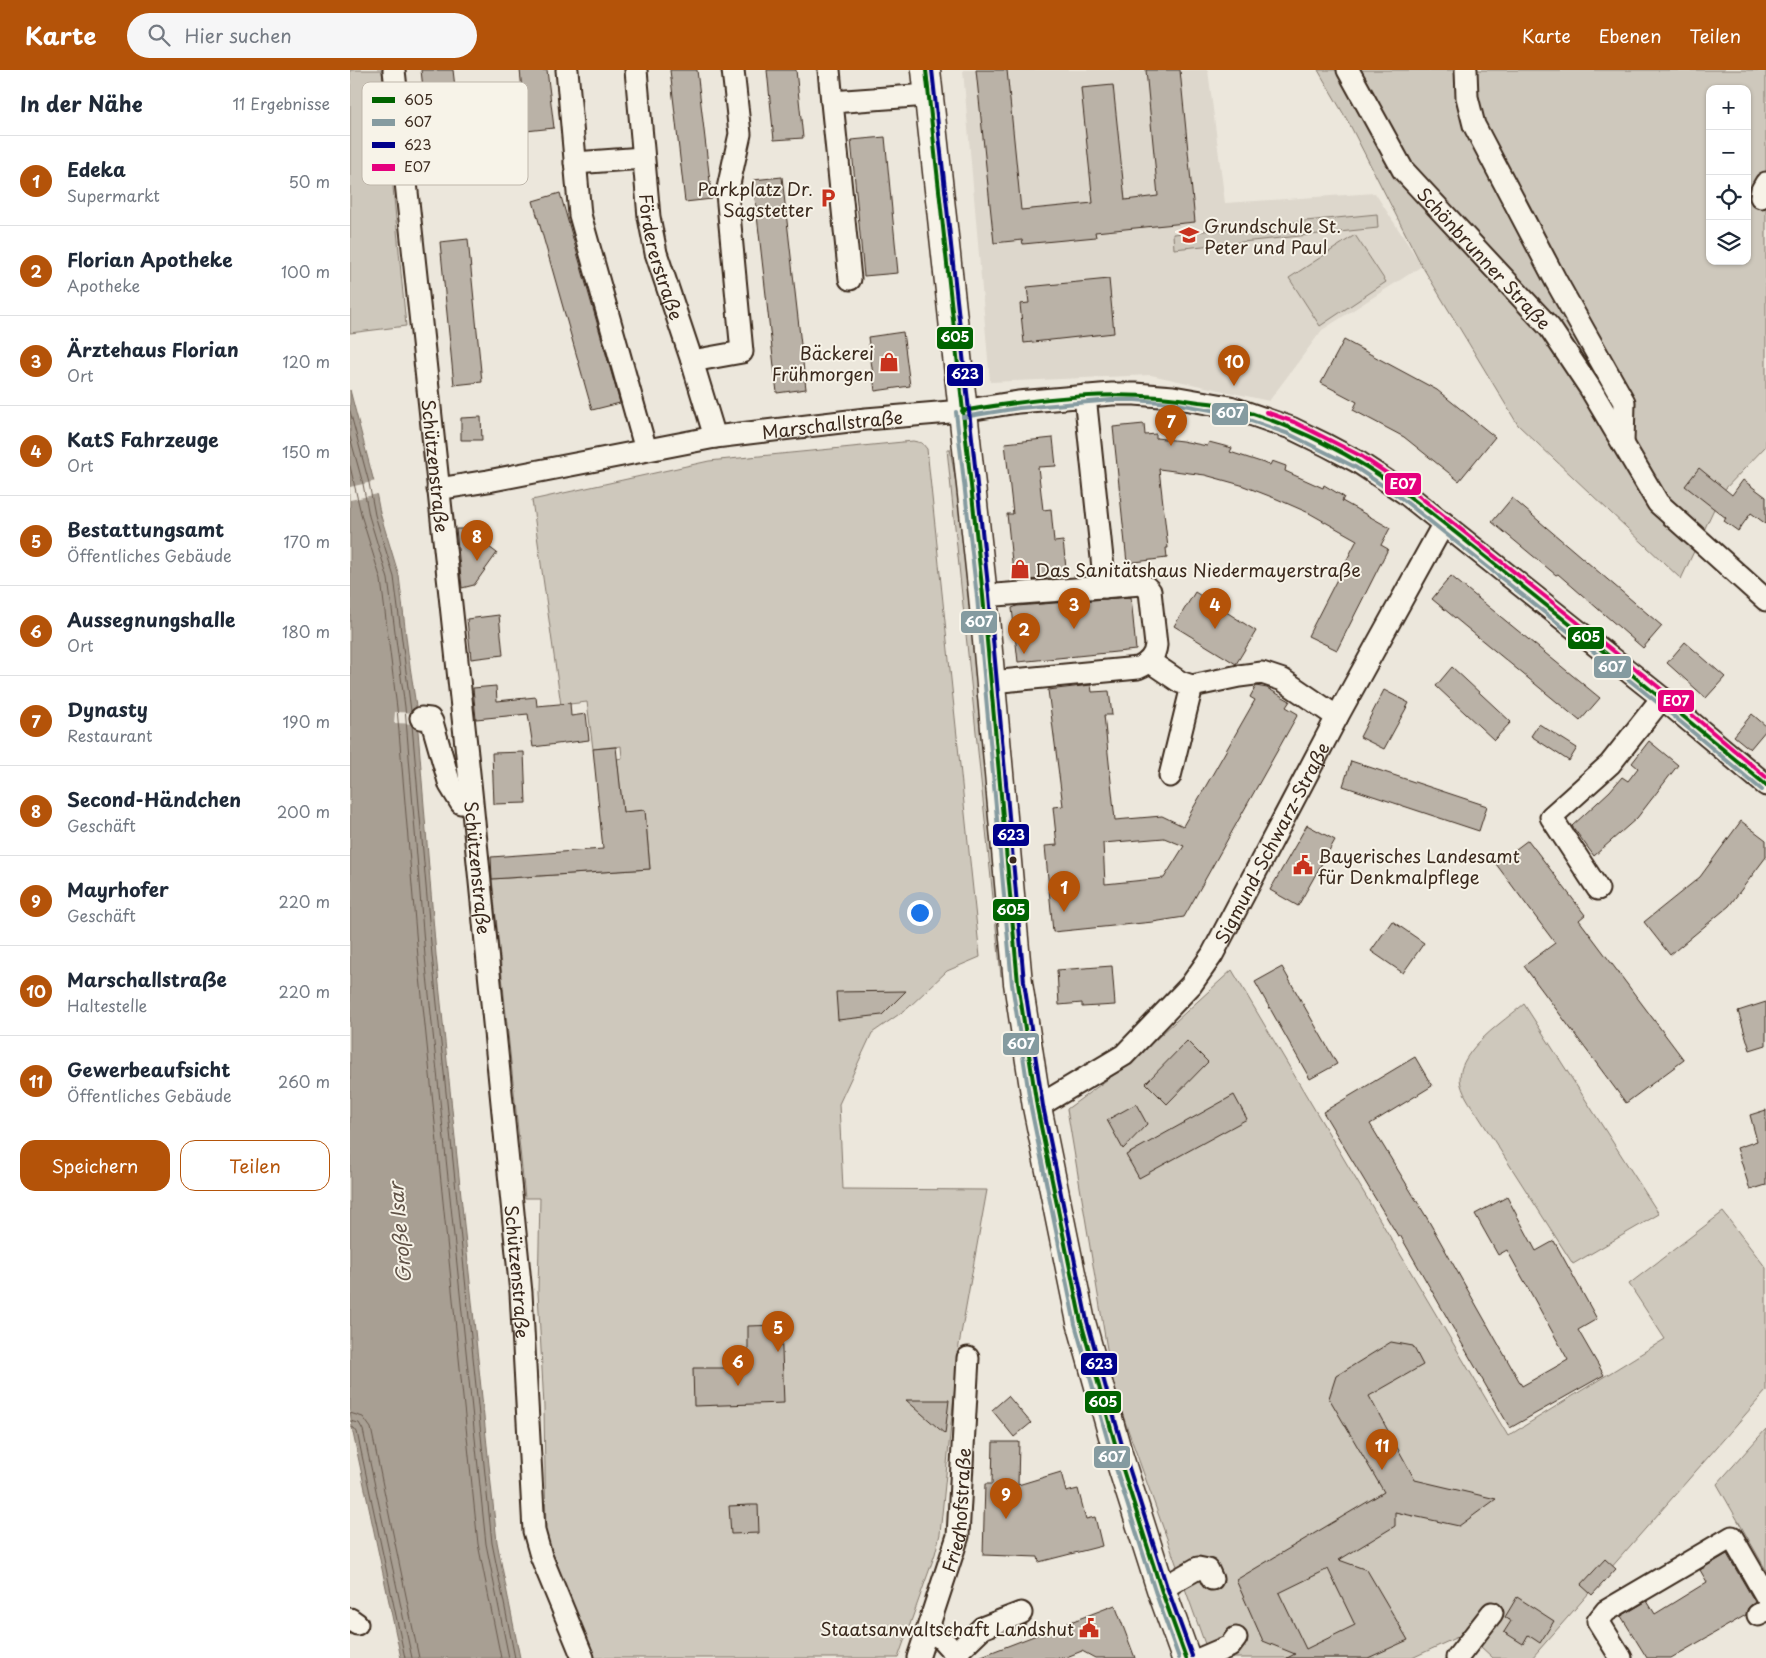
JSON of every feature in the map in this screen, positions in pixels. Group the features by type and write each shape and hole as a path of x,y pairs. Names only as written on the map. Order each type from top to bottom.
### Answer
{"main road":[{"path":"927,83 983,596 1018,983 1037,1107 1081,1322 1118,1454 1161,1589 1186,1658"}],"street":[{"path":"567,70 580,215 646,450"},
{"name":"Fördererstraße","path":"636,70 648,217 656,253 715,437"},
{"path":"692,361 742,352 728,193 740,134 733,70"},
{"path":"829,70 850,279"},
{"name":"Schönbrunner Straße","path":"1348,70 1403,170 1550,328 1590,388 1658,503 1766,600"},
{"name":"Schönbrunner Straße","path":"1466,70 1467,96 1474,126 1560,289 1624,402 1623,444"},
{"path":"832,102 927,83"},
{"path":"575,163 643,158"},
{"name":"Schützenstraße","path":"406,185 470,782 521,1293 534,1531 541,1556 583,1658"},
{"name":"Marschallstraße","path":"438,489 488,482 715,437 962,410 1018,402 1127,394 1173,398 1230,407 1291,428 1358,462 1405,492 1662,698 1766,785"},
{"path":"1085,396 1105,587"},
{"name":"Sigmund-Schwarz-Straße","path":"1037,1107 1124,1055 1191,985 1212,954 1337,717 1444,523"},
{"path":"983,596 1141,584 1149,589 1156,645 1149,661 1144,666 1138,668 991,682"},
{"path":"1149,661 1180,682 1192,686 1262,673 1283,680 1337,717"},
{"path":"1170,776 1192,686"},
{"path":"1598,889 1551,817 1610,764 1662,698"},
{"path":"421,718 430,719 432,722 450,786 461,803"},
{"name":"Friedhofstraße","path":"918,1658 958,1536 968,1358"},
{"path":"1621,1658 1598,1621 1606,1611 1732,1537 1763,1607"},
{"path":"1161,1589 1198,1568 1208,1570 1212,1579"},
{"path":"926,1633 940,1637 957,1656 982,1628 1021,1613"},
{"path":"1457,1658 1492,1613"},
{"path":"1202,1658 1230,1646 1236,1638"}],"shaded area":[{"path":"350,70 382,70 383,82 362,82 362,185 393,185 406,326 350,333"},
{"name":"Grundschule St. Peter und Paul","path":"963,70 1208,70 1225,203 1375,193 1422,266 1322,330 1269,401 1151,375 990,382"},
{"path":"1318,70 1766,70 1766,446 1722,492 1681,579 1518,425 1422,266 1350,125"},
{"path":"1377,214 1378,228 1174,249 1173,234"},
{"path":"1355,235 1386,282 1320,326 1289,278"},
{"path":"913,441 922,443 927,449 980,957 947,971 908,1008 872,1033 839,1104 843,1189 987,1190 959,1345 940,1534 935,1554 898,1658 594,1658 546,1537 544,1407 538,1292 540,1198 525,1198 492,879 650,869 645,811 623,812 617,759 622,758 621,746 593,749 587,702 561,705 532,500 709,461"},
{"path":"947,449 950,449 958,494 1001,918 1006,975 1001,976"},
{"path":"1232,970 1508,1436 1665,1339 1629,1284 1723,1212 1766,1268 1766,1391 1532,1658 1493,1658 1466,1633 1412,1658 1210,1658 1114,1391 1067,1109 1130,1063"},
{"path":"1524,1004 1659,1214 1573,1264 1469,1102 1460,1079 1467,1057 1475,1047 1484,1037"},
{"path":"1766,1429 1766,1570 1717,1484"}],"water":[{"name":"Große Isar","path":"350,390 374,482 380,513 399,576 416,706 436,955 497,1542 520,1658 401,1658 353,1433 350,1411"}],"pier":[{"path":"376,481 378,494 350,500 350,487"},
{"path":"395,712 419,713 419,724 394,723"}],"building":[{"path":"421,70 453,70 454,82 422,82"},
{"path":"520,70 547,70 554,128 528,131 528,82 521,82"},
{"path":"670,70 697,70 712,199 685,202"},
{"path":"767,70 796,70 803,138 774,140"},
{"path":"976,70 1007,70 1021,210 1093,203 1081,88 1113,85 1125,200 1158,196 1146,70 1180,70 1195,222 1095,232 1096,237 1023,244 1022,240 994,243"},
{"path":"885,137 898,273 864,276 851,140"},
{"path":"782,177 806,389 777,393 753,180"},
{"path":"560,193 620,403 592,410 533,201"},
{"path":"468,239 482,382 454,385 440,242"},
{"path":"1109,279 1114,333 1024,343 1020,304 1029,303 1027,287"},
{"name":"Bäckerei Frühmorgen","path":"903,332 910,386 875,391 868,337"},
{"path":"1344,340 1437,390 1495,437 1459,481 1404,437 1353,410 1357,402 1321,383"},
{"path":"481,417 482,440 461,440 461,418"},
{"path":"1144,424 1145,435 1156,434 1156,438 1207,446 1209,442 1232,448 1230,452 1270,465 1272,461 1286,466 1285,471 1323,488 1324,485 1344,497 1342,501 1390,528 1381,545 1388,549 1337,650 1308,636 1357,540 1309,513 1277,499 1241,485 1205,475 1159,469 1168,548 1166,548 1167,558 1127,563 1113,427"},
{"path":"1053,438 1056,466 1038,467 1043,510 1051,509 1054,542 1063,541 1067,577 1014,581 1007,514 1013,514 1005,443"},
{"path":"1699,468 1732,495 1743,480 1766,497 1766,524 1751,513 1738,531 1724,521 1726,518 1685,486"},
{"path":"1512,498 1662,626 1643,648 1558,574 1556,575 1492,522"},
{"path":"456,529 465,529 497,553 474,585 462,588"},
{"path":"1451,576 1600,698 1580,721 1432,599"},
{"path":"1195,592 1256,631 1236,664 1174,626"},
{"path":"1131,597 1136,650 1018,662 1012,608 1017,606"},
{"path":"499,615 503,655 471,659 467,619"},
{"path":"1685,642 1725,677 1706,698 1667,663"},
{"path":"1452,667 1511,722 1494,740 1436,686"},
{"path":"1091,685 1092,692 1109,691 1112,715 1104,715 1115,820 1162,816 1183,826 1255,700 1250,697 1256,686 1267,688 1290,701 1286,707 1298,714 1184,917 1053,932 1045,846 1057,845 1053,807 1063,806 1048,690","holes":["1164,838 1184,846 1164,878 1105,884 1103,843"]},
{"path":"496,686 497,701 536,697 537,706 570,703 571,716 586,714 589,740 533,747 528,714 476,719 473,688"},
{"path":"1384,690 1409,703 1384,749 1360,737"},
{"path":"1752,714 1766,726 1766,730 1750,749 1734,736"},
{"path":"1539,724 1577,748 1569,761 1531,736"},
{"path":"1649,741 1678,765 1637,818 1594,856 1572,826 1610,791 1622,777 1628,781 1638,768 1632,763"},
{"path":"616,747 623,812 645,810 650,869 492,879 491,857 603,849 593,749"},
{"path":"524,752 526,803 494,804 492,753"},
{"path":"1351,761 1487,806 1479,831 1343,786"},
{"path":"1741,821 1766,840 1766,857 1729,906 1670,955 1644,922 1700,877"},
{"name":"Bayerisches Landesamt für Denkmalpflege","path":"1307,825 1335,840 1298,906 1270,890"},
{"path":"1528,840 1585,915 1579,920 1684,1060 1626,1103 1524,966 1555,943 1496,864"},
{"path":"1392,921 1424,943 1403,973 1371,951"},
{"path":"1112,966 1115,1005 1082,1007 1082,1003 1059,1005 1057,970"},
{"path":"1282,967 1337,1064 1310,1079 1255,982"},
{"path":"906,991 882,1015 838,1020 836,992"},
{"path":"1766,1002 1766,1045 1750,1050 1738,1011"},
{"path":"1187,1041 1208,1062 1167,1104 1146,1083"},
{"path":"1415,1057 1432,1086 1370,1124 1427,1218 1522,1386 1568,1360 1507,1250 1498,1255 1475,1214 1507,1197 1536,1251 1554,1241 1597,1319 1578,1330 1604,1375 1510,1428 1400,1235 1398,1236 1323,1112"},
{"path":"1234,1095 1247,1119 1139,1178 1126,1155"},
{"path":"1136,1104 1147,1124 1123,1149 1107,1120"},
{"path":"1766,1110 1766,1185 1750,1190 1737,1148 1757,1141 1750,1115"},
{"path":"781,1325 784,1403 694,1406 693,1368 726,1368 726,1359 748,1358 748,1326"},
{"path":"1391,1342 1413,1346 1423,1365 1369,1396 1415,1480 1496,1499 1459,1526 1395,1512 1395,1526 1339,1560 1367,1570 1408,1640 1368,1658 1287,1658 1295,1654 1263,1641 1236,1580 1384,1492 1329,1398 1336,1376","holes":["1328,1569 1355,1625 1306,1649 1279,1593"]},
{"path":"1008,1396 1031,1423 1014,1437 992,1410"},
{"path":"906,1400 949,1400 945,1434"},
{"path":"993,1442 1019,1442 1018,1485 1061,1472 1066,1492 1078,1489 1086,1519 1095,1517 1102,1546 1039,1562 1038,1557 983,1555 985,1484 992,1484"},
{"path":"758,1505 759,1533 731,1534 729,1506"},
{"path":"1727,1554 1755,1602 1748,1608 1746,1615 1671,1658 1647,1658 1621,1616 1647,1601 1655,1614 1707,1582 1700,1570"},
{"path":"1605,1559 1616,1569 1592,1595 1581,1585"},
{"path":"1517,1597 1554,1621 1540,1643 1528,1635 1523,1644 1504,1632 1511,1621 1505,1617"},
{"name":"Staatsanwaltschaft Landshut","path":"1115,1605 1135,1658 1095,1658 1082,1651 1064,1658 979,1658 979,1657"}],"transit line":[{"name":"605","path":"926,70 983,596 1018,983 1037,1107 1081,1322 1118,1454 1161,1589 1186,1658"},
{"name":"623","path":"932,70 989,595 1024,982 1043,1106 1087,1321 1124,1452 1167,1587 1192,1656"},
{"name":"605","path":"962,411 1080,396 1140,396 1227,406 1254,414 1300,432 1366,466 1406,494 1587,638 1766,785"},
{"name":"607","path":"963,417 1019,408 1112,400 1135,400 1172,403 1228,413 1289,434 1355,467 1401,498 1658,703 1762,790"},
{"name":"607","path":"956,412 977,597 1012,984 1031,1108 1075,1324 1112,1456 1155,1591 1179,1658"},
{"name":"E07","path":"1266,412 1294,422 1361,456 1409,488 1666,693 1766,777"}],"place":[{"name":"Parkplatz Dr. Sagstetter","path":"828,198"},
{"name":"Grundschule St. Peter und Paul","path":"1189,235"},
{"name":"Bäckerei Frühmorgen","path":"889,362"},
{"name":"Marschallstraße","path":"1234,386"},
{"name":"Dynasty","path":"1171,446"},
{"name":"Second-Händchen","path":"477,561"},
{"name":"Das Sanitätshaus Niedermayerstraße","path":"1020,569"},
{"name":"Ärztehaus Florian","path":"1074,629"},
{"name":"KatS Fahrzeuge","path":"1215,629"},
{"name":"Florian Apotheke","path":"1024,654"},
{"name":"Bayerisches Landesamt für Denkmalpflege","path":"1303,865"},
{"name":"Edeka","path":"1064,912"},
{"name":"Bestattungsamt","path":"778,1352"},
{"name":"Aussegnungshalle","path":"738,1386"},
{"name":"Gewerbeaufsicht","path":"1382,1470"},
{"name":"Mayrhofer","path":"1006,1519"},
{"name":"Staatsanwaltschaft Landshut","path":"1089,1628"}]}
